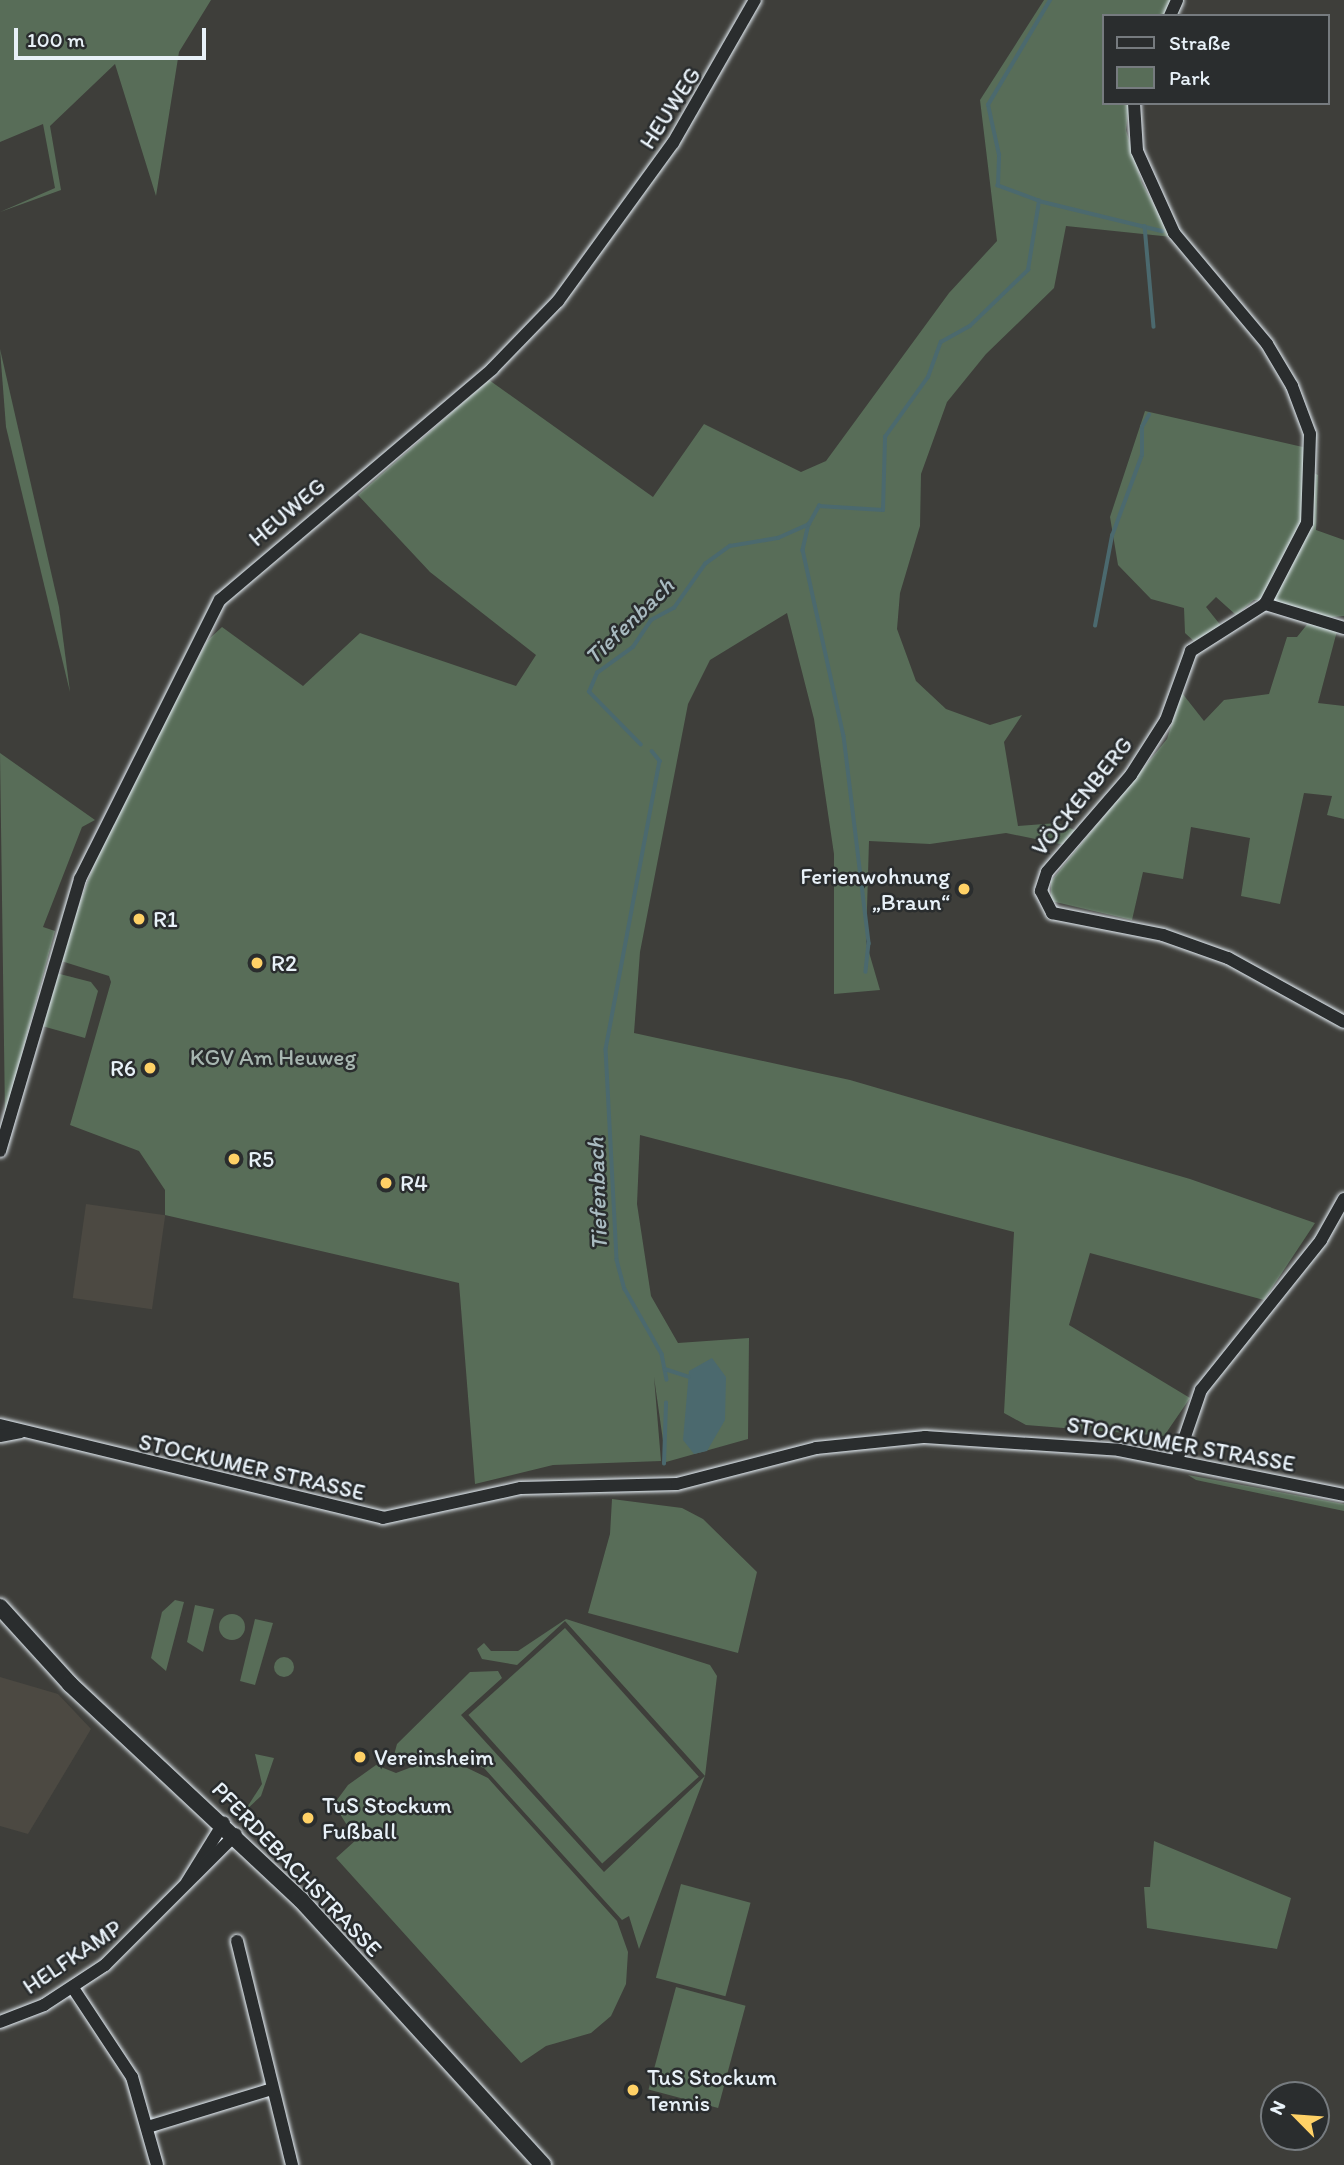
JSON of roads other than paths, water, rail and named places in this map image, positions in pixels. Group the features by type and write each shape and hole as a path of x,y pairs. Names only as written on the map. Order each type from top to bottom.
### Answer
{"main road":[{"name":"PFERDEBACHSTRASSE","path":"0,1593 4,1610 70,1684 236,1834 543,2165"}],"street":[{"name":"HEUWEG","path":"0,1151 50,965 89,856 220,600 492,369 558,301 681,132 755,0"},
{"path":"1134,105 1137,151 1174,233 1267,344 1293,386 1310,435 1307,523 1265,604 1344,628"},
{"name":"VÖCKENBERG","path":"1265,604 1191,651 1166,720 1130,775 1048,872 1041,891 1052,913 1150,932 1228,958 1344,1021"},
{"path":"1177,1460 1201,1390 1314,1251 1344,1199"},
{"name":"STOCKUMER STRASSE","path":"0,1424 21,1432 383,1518 521,1488 677,1483 777,1456 875,1440 1029,1440 1177,1460 1344,1495"},
{"name":"STOCKUMER STRASSE","path":"0,1436 21,1432"},
{"name":"HELFKAMP","path":"187,1882 224,1822"},
{"name":"HELFKAMP","path":"0,2022 72,1988 137,1940 187,1882 236,1834"},
{"path":"237,1941 292,2165"},
{"path":"72,1988 132,2077 150,2126 157,2165"},
{"path":"150,2126 272,2088"}],"water":[{"path":"712,1358 726,1377 725,1420 707,1451 694,1454 683,1440 689,1371"}],"waterway":[{"name":"Tiefenbach","path":"641,745 589,692 597,673 633,647 651,620 674,608 705,564 730,546 778,538 809,524 819,506 883,510 885,437 928,377 941,342 970,326 1028,270 1039,201 998,186 999,155 988,105 1050,0"},
{"path":"1039,201 1162,231"},
{"path":"1145,226 1154,327"},
{"path":"1095,626 1112,536 1142,455 1142,427 1149,415"},
{"path":"809,524 803,550 844,736 869,943 866,972"},
{"name":"Tiefenbach","path":"652,751 660,761 606,1049 617,1260 625,1289 662,1354 667,1380"},
{"path":"665,1369 689,1377"},
{"name":"Tiefenbach","path":"664,1464 666,1403"}],"place":[{"name":"Ferienwohnung „Braun“","path":"964,889"},
{"name":"R1","path":"139,919"},
{"name":"R2","path":"257,963"},
{"name":"R6","path":"150,1068"},
{"name":"R5","path":"234,1159"},
{"name":"R4","path":"386,1183"},
{"name":"Vereinsheim","path":"360,1757"},
{"name":"TuS Stockum Fußball","path":"308,1818"},
{"name":"TuS Stockum Tennis","path":"633,2090"}],"park label":[{"name":"KGV Am Heuweg","path":"273,1057"}]}
